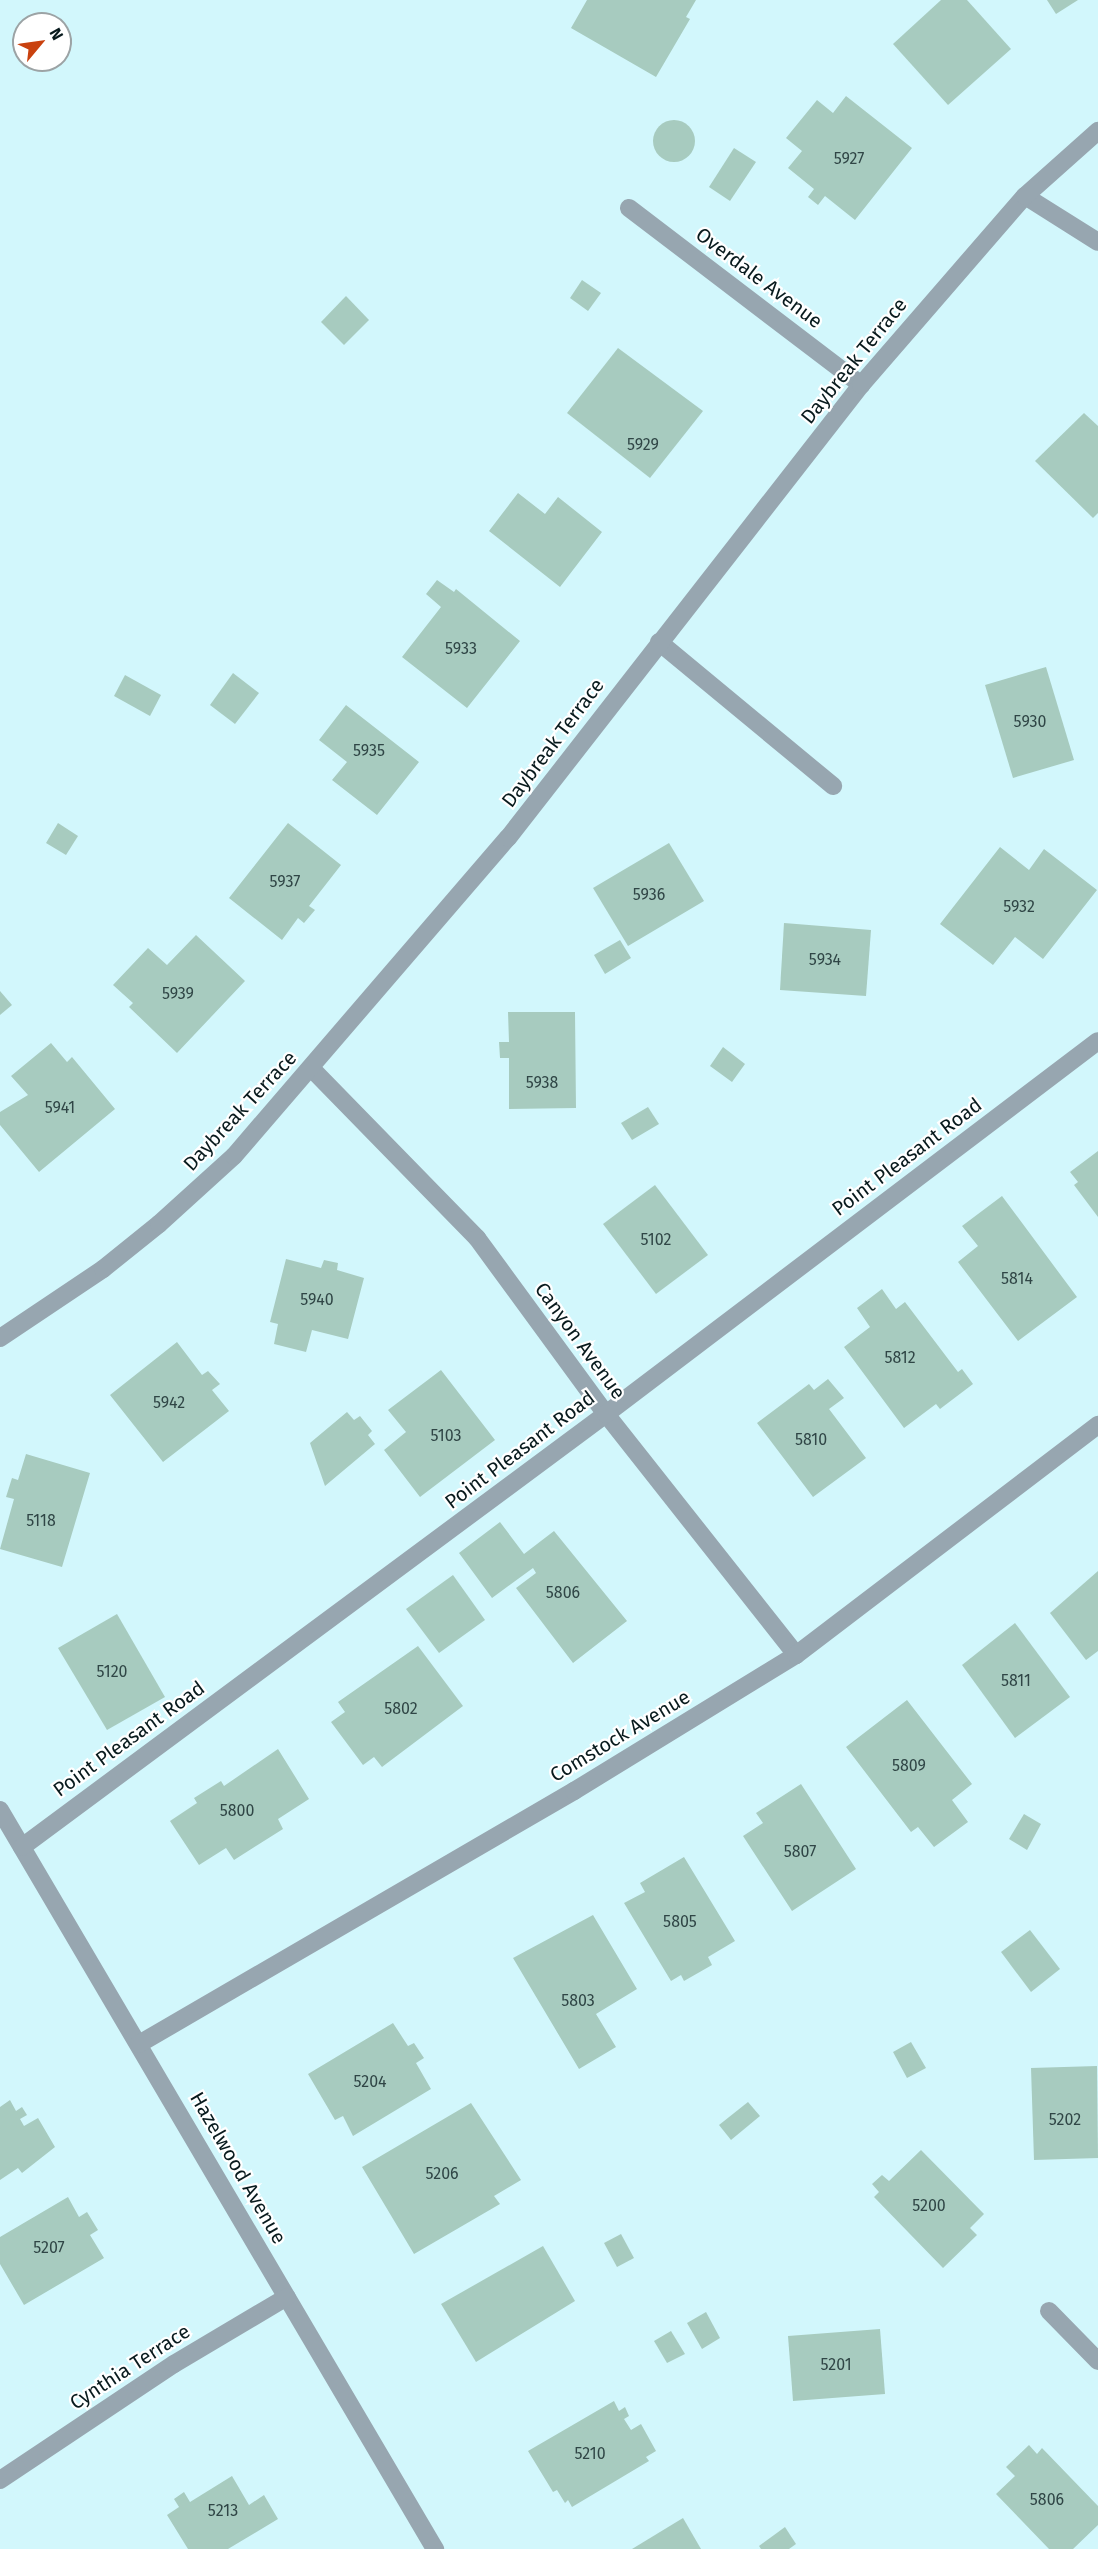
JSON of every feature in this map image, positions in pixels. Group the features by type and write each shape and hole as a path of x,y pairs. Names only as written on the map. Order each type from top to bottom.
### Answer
{"street":[{"name":"Daybreak Terrace","path":"0,1338 103,1269 159,1224 234,1156 508,838 861,385 1025,196 1098,131"},
{"path":"1025,196 1098,242"},
{"name":"Overdale Avenue","path":"629,208 861,385"},
{"path":"659,642 833,786"},
{"name":"Point Pleasant Road","path":"22,1847 606,1414 1098,1041"},
{"name":"Canyon Avenue","path":"311,1068 477,1238 606,1414 796,1655"},
{"name":"Comstock Avenue","path":"139,2044 574,1791 796,1655 1098,1425"},
{"name":"Hazelwood Avenue","path":"0,1810 435,2549"},
{"name":"Cynthia Terrace","path":"0,2480 174,2364 287,2297"},
{"path":"1049,2311 1098,2361"}],"building":[{"path":"587,0 696,0 686,17 690,19 656,77 571,28"},
{"path":"941,0 967,0 1011,49 948,105 893,44"},
{"path":"1047,0 1078,0 1056,14"},
{"path":"846,96 912,148 855,220 825,196 818,205 808,197 814,189 788,168 802,151 786,138 817,100 833,113"},
{"path":"674,120 689,126 695,141 689,156 674,162 659,156 653,141 659,126"},
{"path":"734,148 756,162 730,201 709,187"},
{"path":"582,280 601,293 588,311 570,298"},
{"path":"346,296 369,320 344,345 321,322"},
{"path":"618,348 703,411 650,478 567,413"},
{"path":"1084,413 1098,426 1098,513 1093,518 1035,461"},
{"path":"518,493 545,514 558,497 602,532 560,587 489,531"},
{"path":"437,580 454,592 456,589 520,641 467,708 402,657 441,607 426,594"},
{"path":"1046,667 1074,760 1013,778 985,685"},
{"path":"233,673 259,693 235,724 210,705"},
{"path":"125,675 161,695 150,716 114,696"},
{"path":"346,705 419,762 377,815 332,780 347,762 319,740"},
{"path":"58,823 78,836 66,855 46,843"},
{"path":"288,823 341,865 309,906 315,910 304,923 298,918 282,940 229,898"},
{"path":"669,843 704,901 628,946 593,888"},
{"path":"1000,847 1029,870 1044,849 1097,890 1043,959 1015,937 993,965 940,924"},
{"path":"784,923 871,930 866,996 780,990"},
{"path":"196,935 245,981 177,1053 129,1007 133,1003 113,985 148,948 167,965"},
{"path":"620,940 631,958 605,974 594,955"},
{"path":"0,991 12,1005 0,1015"},
{"path":"508,1012 575,1012 576,1108 509,1109 509,1058 500,1058 499,1042 509,1042"},
{"path":"51,1043 67,1062 72,1057 115,1109 39,1172 0,1125 0,1112 28,1095 11,1076"},
{"path":"723,1047 745,1064 732,1082 710,1066"},
{"path":"648,1107 659,1124 632,1140 621,1123"},
{"path":"1098,1151 1098,1217 1074,1185 1078,1182 1070,1172"},
{"path":"655,1185 708,1255 656,1294 603,1224"},
{"path":"1002,1196 1077,1297 1018,1341 958,1262 978,1246 962,1226"},
{"path":"286,1259 321,1268 324,1260 338,1263 337,1270 364,1278 348,1339 312,1330 306,1352 274,1344 278,1324 270,1322"},
{"path":"882,1289 896,1309 905,1302 958,1372 962,1369 973,1384 940,1409 936,1404 904,1428 844,1347 870,1327 857,1308"},
{"path":"177,1342 202,1375 208,1371 220,1384 212,1390 229,1411 163,1462 110,1395"},
{"path":"441,1370 495,1440 420,1497 384,1450 406,1432 388,1410"},
{"path":"828,1379 844,1398 829,1409 866,1458 813,1497 757,1423 809,1384 814,1390"},
{"path":"347,1412 354,1420 360,1416 372,1431 368,1435 375,1444 325,1486 310,1443"},
{"path":"26,1454 90,1473 62,1567 0,1549 14,1499 6,1497 12,1478 18,1480"},
{"path":"500,1522 524,1554 554,1531 627,1621 573,1663 516,1588 536,1573 533,1568 492,1598 459,1553"},
{"path":"1098,1571 1098,1651 1086,1660 1050,1613"},
{"path":"453,1575 485,1620 439,1653 406,1609"},
{"path":"117,1614 165,1697 107,1730 58,1648"},
{"path":"1015,1623 1070,1697 1015,1738 962,1665"},
{"path":"418,1646 463,1706 382,1767 374,1757 363,1765 331,1722 345,1712 338,1702"},
{"path":"907,1700 972,1784 952,1800 968,1822 934,1847 918,1827 911,1832 846,1747"},
{"path":"278,1749 309,1799 278,1819 283,1829 234,1860 226,1848 199,1865 170,1821 197,1803 194,1798 221,1781 224,1786"},
{"path":"801,1784 856,1869 792,1911 743,1836 763,1823 756,1813"},
{"path":"1024,1814 1041,1824 1027,1850 1009,1839"},
{"path":"684,1857 735,1941 708,1957 712,1965 684,1981 681,1975 671,1981 624,1903 645,1892 640,1883"},
{"path":"593,1915 637,1989 596,2014 616,2047 579,2069 513,1958"},
{"path":"1030,1930 1060,1969 1031,1992 1001,1952"},
{"path":"393,2023 408,2046 414,2043 424,2058 416,2063 431,2089 353,2136 343,2116 335,2120 308,2074"},
{"path":"911,2042 926,2068 907,2078 893,2052"},
{"path":"1097,2066 1098,2158 1034,2160 1031,2068"},
{"path":"10,2100 16,2111 22,2107 27,2115 20,2119 24,2126 38,2118 55,2147 22,2173 18,2168 0,2180 0,2107"},
{"path":"748,2102 760,2116 731,2140 719,2125"},
{"path":"471,2103 521,2180 494,2196 500,2204 414,2254 362,2167"},
{"path":"921,2150 984,2214 970,2228 977,2235 943,2268 874,2197 879,2192 872,2184 882,2175 889,2181"},
{"path":"68,2197 79,2217 87,2212 98,2230 90,2235 104,2258 24,2305 0,2264 0,2237"},
{"path":"621,2234 634,2258 617,2267 604,2243"},
{"path":"543,2246 575,2301 476,2362 441,2304"},
{"path":"706,2312 720,2338 702,2349 687,2323"},
{"path":"880,2329 885,2394 793,2401 788,2336"},
{"path":"671,2331 685,2354 667,2363 654,2341"},
{"path":"614,2401 619,2411 625,2407 629,2416 624,2419 631,2430 641,2424 656,2451 646,2457 649,2461 572,2507 568,2500 565,2503 557,2490 553,2492 528,2451"},
{"path":"1029,2445 1037,2454 1042,2448 1098,2506 1098,2525 1073,2549 1049,2549 996,2494 1015,2476 1006,2467"},
{"path":"232,2476 249,2505 264,2495 278,2519 228,2549 188,2549 167,2515 179,2507 174,2499 184,2492 190,2502"},
{"path":"683,2518 701,2549 632,2549"},
{"path":"785,2527 796,2544 789,2549 761,2549 759,2546"}]}
